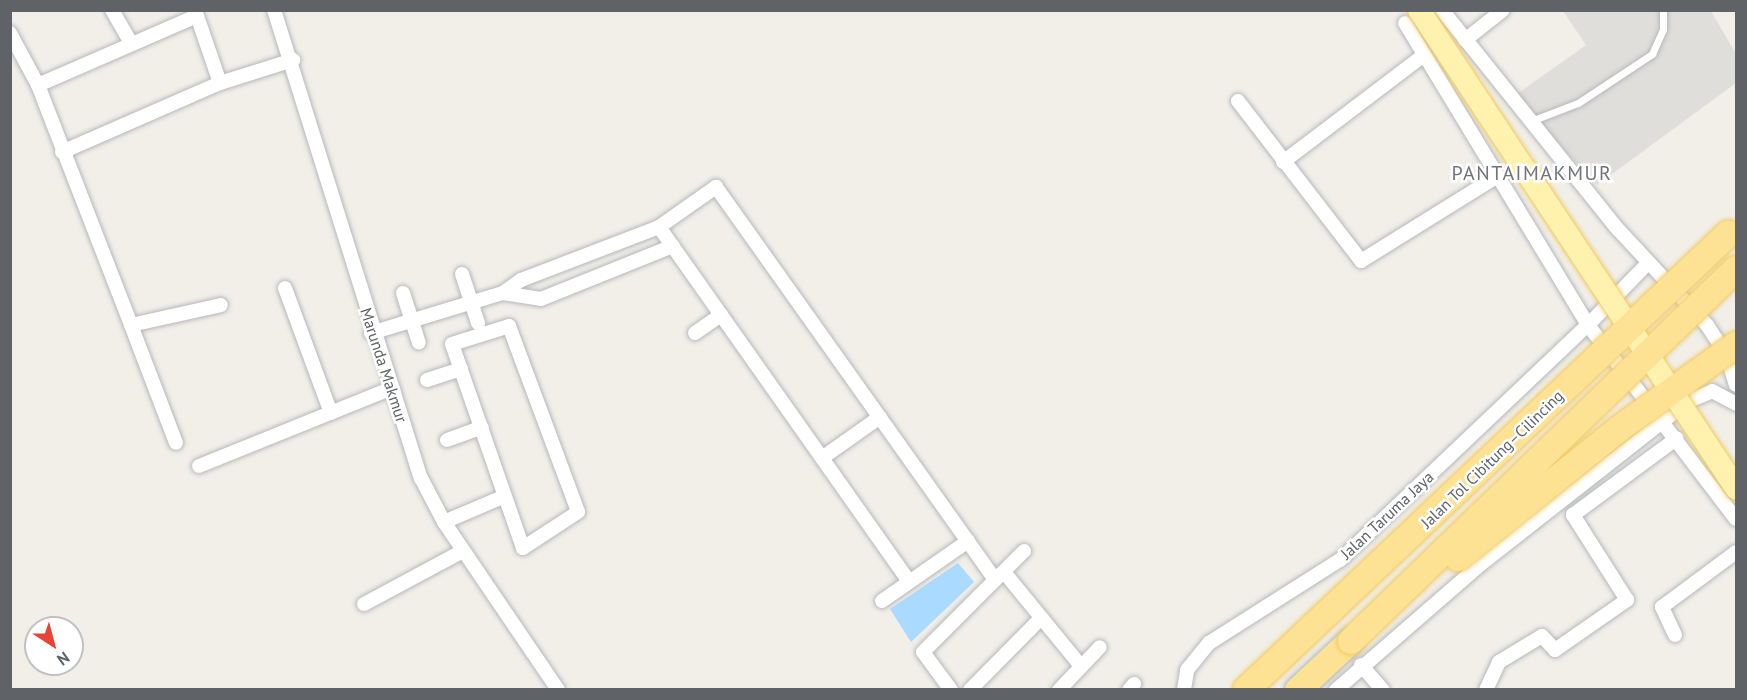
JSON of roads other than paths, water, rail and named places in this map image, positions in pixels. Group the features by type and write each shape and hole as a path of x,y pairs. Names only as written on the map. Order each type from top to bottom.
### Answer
{"highway":[{"name":"Jalan Tol Cibitung–Cilincing","path":"1246,690 1734,228"},
{"name":"Jalan Tol Cibitung–Cilincing","path":"1298,690 1737,269"},
{"path":"1351,641 1620,428 1737,345"}],"main road":[{"path":"1412,17 1737,489"}],"street":[{"path":"112,10 132,44"},
{"name":"Marunda Makmur","path":"274,10 293,60 371,333 392,388 421,478 444,522 558,690"},
{"path":"1442,10 1528,122 1648,263 1713,333 1737,385"},
{"path":"1465,40 1503,10"},
{"path":"38,85 196,13 220,83"},
{"path":"1412,17 1424,55 1588,325 1664,420 1737,519"},
{"path":"10,33 38,85 176,442"},
{"path":"1283,162 1424,55"},
{"path":"62,152 220,83 293,60"},
{"path":"1238,101 1362,261 1496,177"},
{"path":"371,333 502,293 521,280 659,227 716,186 968,541 1041,618 1081,666"},
{"path":"659,227 909,582"},
{"path":"502,293 541,299 673,246"},
{"name":"Jalan Taruma Jaya","path":"1184,690 1186,670 1209,643 1340,560 1588,325 1648,263"},
{"path":"462,274 478,323"},
{"path":"285,288 331,413"},
{"path":"403,293 419,343"},
{"path":"131,325 221,305"},
{"path":"695,333 722,315"},
{"path":"509,326 578,512 523,548 482,426 452,344 509,326"},
{"path":"427,380 461,369"},
{"path":"199,466 392,388"},
{"path":"1336,690 1361,665 1664,420 1712,392 1737,404"},
{"path":"822,458 880,417"},
{"path":"447,440 482,426"},
{"path":"1486,690 1499,662 1542,636 1555,650 1627,600 1573,515 1677,438"},
{"path":"444,522 505,496"},
{"path":"882,601 968,541"},
{"path":"364,604 463,551"},
{"path":"951,690 923,652 1024,551"},
{"path":"1675,634 1662,607 1737,552"},
{"path":"970,690 1041,618"},
{"path":"1059,690 1100,647"},
{"path":"1361,665 1383,690"}],"lane":[{"path":"1528,122 1578,103 1652,54 1663,29 1663,10"}],"water":[{"path":"958,563 974,582 911,642 890,609"}],"district":[{"name":"PANTAIMAKMUR","path":"1532,173"}]}
